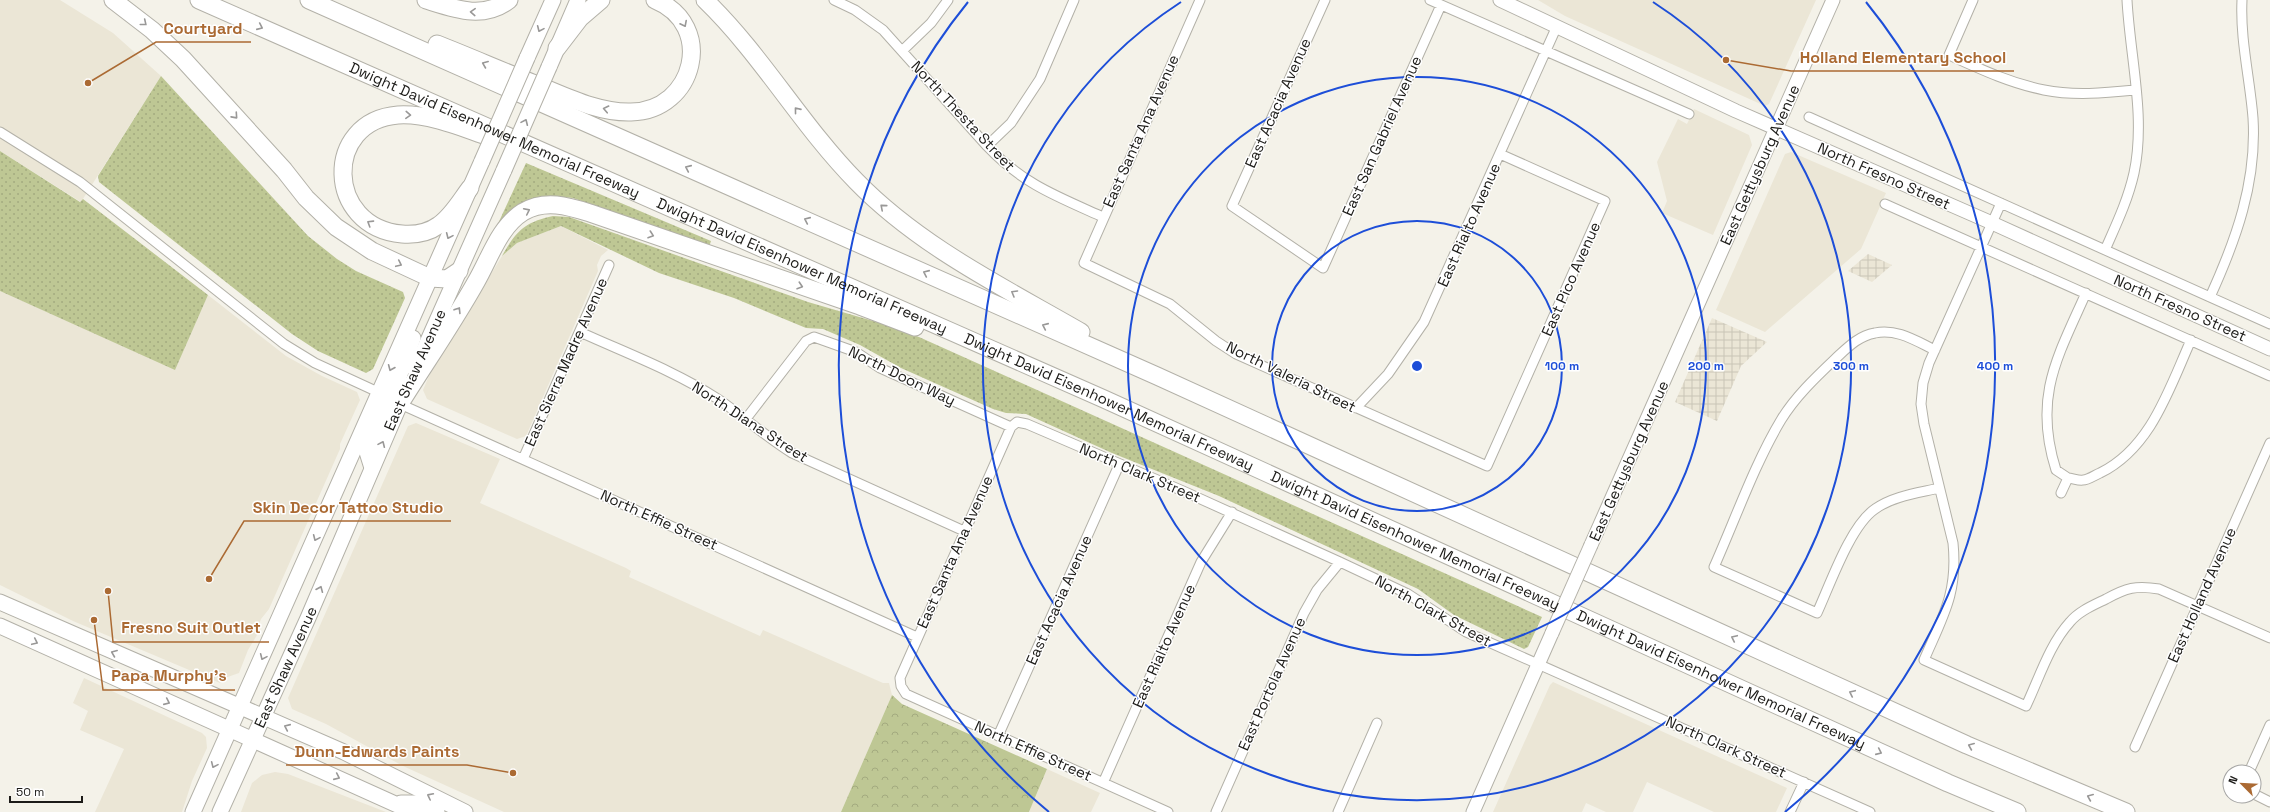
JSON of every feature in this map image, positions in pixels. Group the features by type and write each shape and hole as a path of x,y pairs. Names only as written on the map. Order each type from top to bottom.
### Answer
{"highway":[{"path":"113,0 152,30 183,59 284,170 306,198 328,220 372,251 430,278 447,279 459,271"},
{"name":"Dwight David Eisenhower Memorial Freeway","path":"199,0 760,246 1104,399 1905,764 2017,812"},
{"path":"309,0 1157,376 1967,745 2126,812"},
{"path":"324,0 567,97 601,108 630,112 656,107 668,100 684,81 688,71 691,49 685,24 673,10 655,0"},
{"path":"426,0 462,11 480,12 496,8 509,0"},
{"path":"557,48 580,18 601,0"},
{"path":"705,0 747,47 843,167 883,206 954,258 1157,376"},
{"path":"470,188 440,225 422,233 394,233 366,221 352,207 344,187 343,167 350,145 361,131 370,124 392,116 418,116 503,143 595,182 760,246"},
{"path":"400,403 476,282 506,227 524,212 545,204 558,204 590,213 860,306 962,347 1104,399"}],"main road":[{"name":"East Shaw Avenue","path":"193,812 553,0"},
{"name":"East Shaw Avenue","path":"220,812 308,618 400,403 578,0"},
{"path":"400,403 396,400 395,388 407,359 430,278"},
{"path":"372,468 367,452 387,403 380,393"},
{"path":"0,602 344,752 465,812"},
{"path":"0,626 413,812"},
{"path":"394,804 416,803 437,812"}],"street":[{"name":"North Thesta Street","path":"834,0 870,18 903,50 1002,162 1022,178 1103,217"},
{"path":"903,50 932,23 948,0"},
{"path":"987,146 1011,123 1040,79 1074,0"},
{"name":"East Santa Ana Avenue","path":"1084,263 1200,0"},
{"name":"East Acacia Avenue","path":"1323,268 1232,206 1324,0"},
{"path":"1430,0 1688,114"},
{"name":"North Fresno Street","path":"1500,0 1776,129 1992,223 2270,349"},
{"name":"East Gettysburg Avenue","path":"1473,812 1833,0"},
{"path":"1973,0 1949,55 2005,79 2044,90 2096,94 2135,90"},
{"path":"2105,250 2125,206 2134,173 2138,142 2127,0"},
{"path":"2210,297 2230,253 2241,222 2249,189 2252,161 2253,119 2242,28 2242,0"},
{"name":"East San Gabriel Avenue","path":"1323,268 1441,5"},
{"name":"East Rialto Avenue","path":"1356,408 1388,374 1424,322 1557,26"},
{"name":"North Fresno Street","path":"1809,117 2270,324"},
{"path":"0,132 80,182 284,344 314,363 380,393"},
{"name":"East Pico Avenue","path":"1487,466 1605,201 1500,154"},
{"name":"North Fresno Street","path":"1885,204 2270,376"},
{"path":"2000,204 1935,350 1923,383 1921,404 1924,424 1953,543 1954,580 1945,611 1924,660 2026,706 2057,638 2070,621 2084,610 2123,590 2141,586 2159,588 2270,638"},
{"name":"North Valeria Street","path":"1084,263 1170,304 1216,341 1236,354 1487,466"},
{"name":"East Sierra Madre Avenue","path":"523,459 609,265"},
{"path":"2086,293 2058,356 2048,387 2046,418 2048,446 2056,470 2068,478 2083,480 2106,469 2129,454 2148,430 2162,405 2191,340"},
{"name":"North Diana Street","path":"580,332 681,378 719,400 767,437 798,456 964,531"},
{"path":"1935,350 1905,336 1890,332 1876,332 1852,343 1809,384 1781,420 1769,443 1714,567 1817,613 1861,522 1875,509 1892,500 1939,488"},
{"name":"North Doon Way","path":"745,420 806,341 814,337 856,352 880,368 1014,424"},
{"name":"North Effie Street","path":"400,403 917,637"},
{"name":"East Santa Ana Avenue","path":"901,686 900,678 917,637 1014,424"},
{"name":"North Clark Street","path":"1014,424 1028,424 1119,465 1232,512 1408,594 1466,632 1539,663 1870,812"},
{"name":"East Holland Avenue","path":"2135,747 2270,443"},
{"name":"East Acacia Avenue","path":"998,736 1119,465"},
{"path":"2061,493 2068,478"},
{"name":"East Rialto Avenue","path":"1103,783 1201,562 1232,512"},
{"name":"East Portola Avenue","path":"1216,812 1304,612 1317,590 1340,562"},
{"name":"North Effie Street","path":"901,686 906,694 1168,812"},
{"path":"1338,812 1377,723"},
{"path":"2253,764 2270,725"},
{"path":"1790,812 1804,782"}],"shaded area":[{"path":"0,0 60,0 113,33 161,76 81,202 0,151"},
{"path":"1538,0 1816,0 1769,104 1765,106 1565,16"},
{"path":"1694,109 1749,135 1752,145 1713,235 1662,213 1667,201 1657,162 1678,119 1687,124"},
{"path":"1791,152 1886,193 1861,249 1765,332 1716,310 1785,154"},
{"path":"561,226 608,250 601,256 597,265 598,271 526,436 517,439 427,399 423,390 429,376 502,256 517,243"},
{"path":"1868,254 1892,265 1872,282 1848,271"},
{"path":"0,291 175,369 208,295 286,356 322,376 357,392 360,400 340,444 340,449 269,609 261,619 256,633 257,635 248,650 239,673 222,679 220,683 73,621 0,585"},
{"path":"1712,318 1767,342 1741,366 1717,421 1675,402"},
{"path":"416,423 500,459 480,503 626,568 631,571 629,577 760,636 763,630 883,683 889,683 892,695 841,812 504,812 403,766 326,724 292,709 288,698 408,426"},
{"path":"84,678 202,733 206,737 207,748 192,781 182,812 95,812 124,749 80,730 88,711 73,703"},
{"path":"1553,682 1787,788 1776,812 1714,812 1647,782 1633,812 1606,812 1586,803 1582,812 1493,812 1550,685"},
{"path":"1047,769 1100,793 1091,812 1029,812"},
{"path":"275,772 288,774 386,812 241,812 252,783 262,775"}],"green space":[{"path":"161,76 308,236 337,259 356,271 403,292 405,298 373,369 366,373 318,351 292,334 99,182 98,176"},
{"path":"0,151 80,202 83,199 208,295 175,370 0,291"},
{"path":"526,163 711,241 709,247 573,198 549,196 529,200 512,210 496,228"},
{"path":"553,216 569,217 808,302 880,323 919,337 1542,617 1528,647 1524,649 1454,615 1418,589 1219,496 1112,453 1026,414 1006,413 993,409 901,368 860,345 823,329 806,328 734,298 659,273 561,226 517,243 502,256 512,240 522,229 535,221"},
{"path":"892,695 902,704 1047,769 1029,812 841,812"}],"place":[{"name":"Holland Elementary School","path":"1726,60"},
{"name":"Courtyard","path":"88,83"},
{"name":"Skin Decor Tattoo Studio","path":"209,579"},
{"name":"Fresno Suit Outlet","path":"108,591"},
{"name":"Papa Murphy's","path":"94,620"},
{"name":"Dunn-Edwards Paints","path":"513,773"}]}
